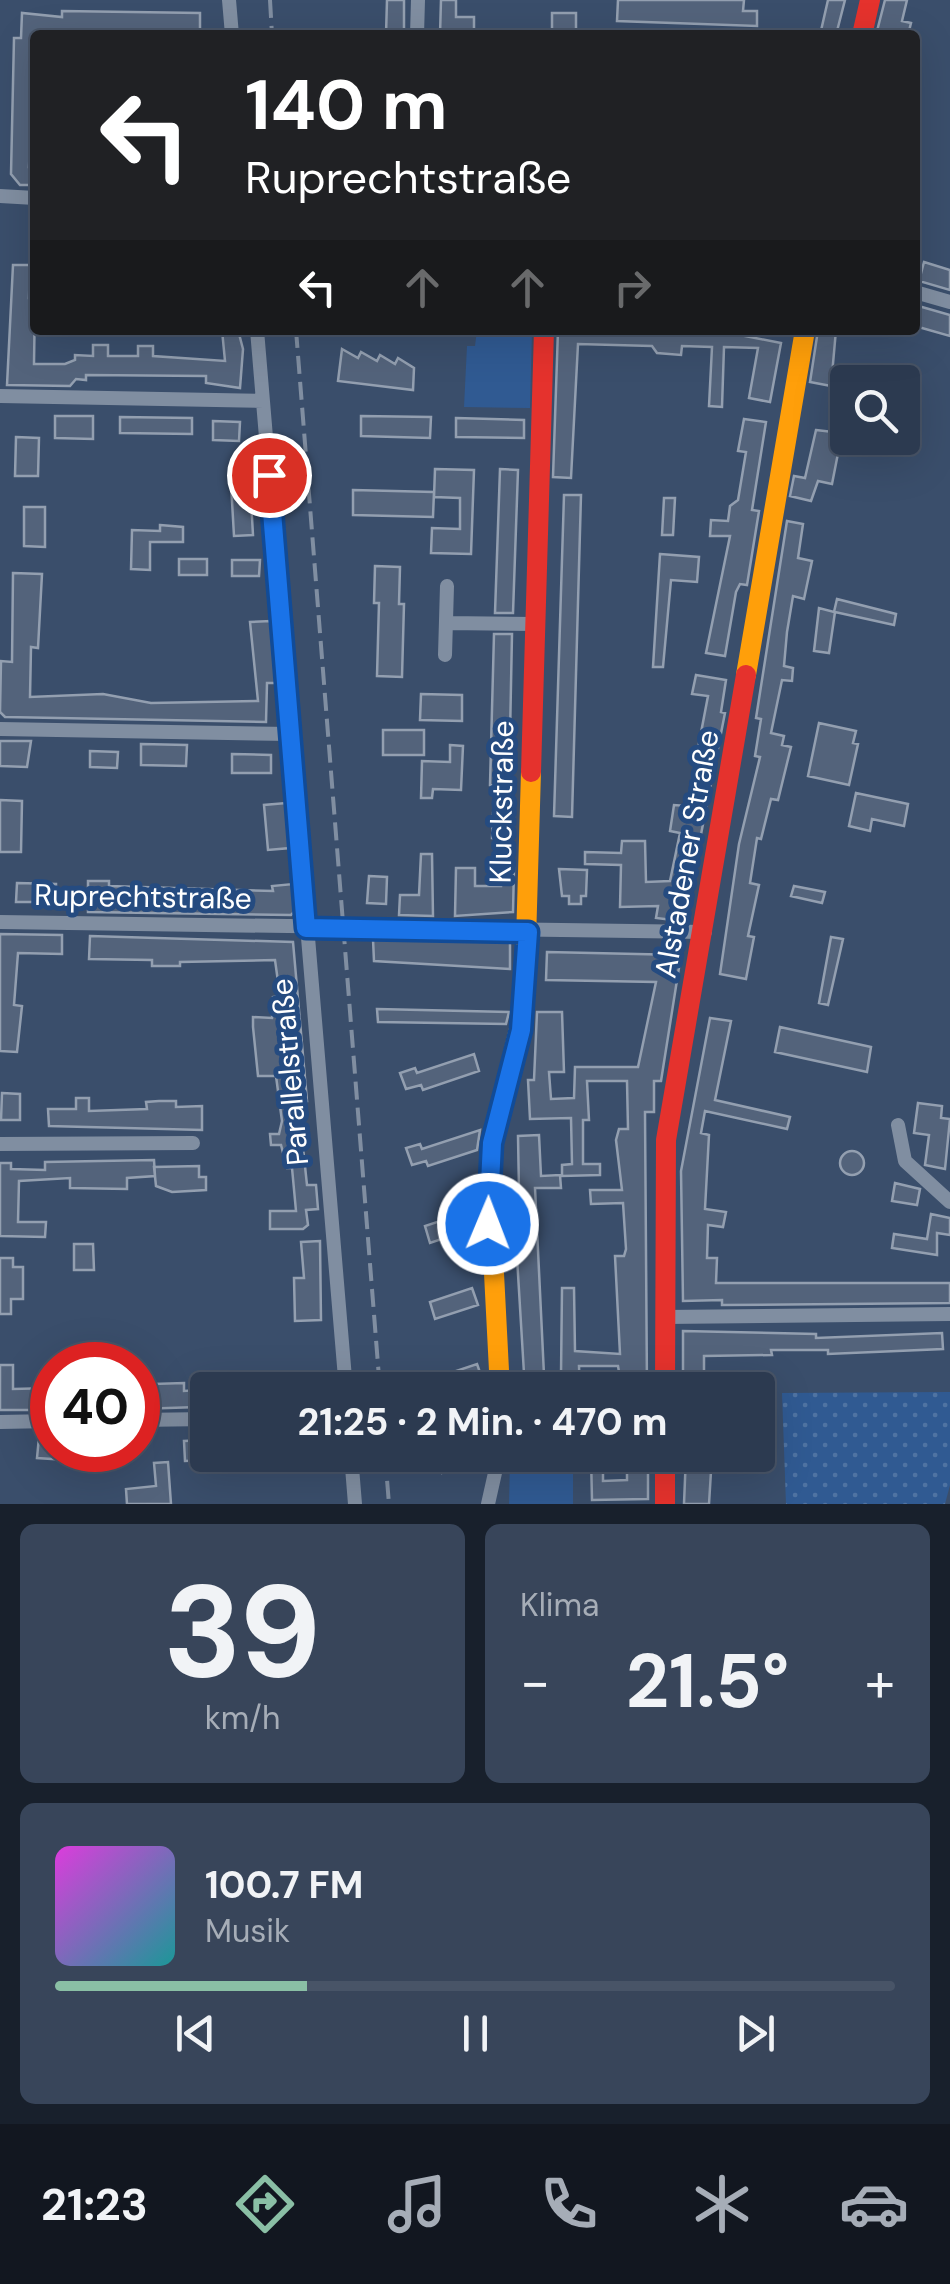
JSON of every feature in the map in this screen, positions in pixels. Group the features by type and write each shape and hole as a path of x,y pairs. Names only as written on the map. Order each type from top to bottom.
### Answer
{"street":[{"path":"229,0 232,30"},
{"path":"418,0 418,30"},
{"path":"863,30 870,0"},
{"path":"0,196 30,198"},
{"path":"920,293 950,302"},
{"name":"Parallelstraße","path":"257,335 344,1372"},
{"name":"Kluckstraße","path":"499,1372 488,1176 494,1129 521,1030 528,932 544,335"},
{"name":"Alstadener Straße","path":"665,1372 666,1140 705,932 803,335"},
{"path":"0,396 263,400"},
{"path":"445,654 447,586"},
{"path":"446,623 536,624"},
{"path":"0,728 290,734"},
{"name":"Ruprechtstraße","path":"0,922 705,932"},
{"path":"898,1126 905,1161 950,1202"},
{"path":"0,1144 193,1144"},
{"path":"664,1318 950,1314"},
{"path":"160,1420 190,1419"},
{"path":"0,1422 30,1421"},
{"path":"353,1472 356,1504"},
{"path":"488,1504 495,1472"},
{"path":"665,1504 666,1472"}],"shaded area":[{"path":"476,335 532,335 530,408 464,407 467,346 475,346"},
{"path":"950,1392 950,1485 945,1504 786,1504 782,1393"},
{"path":"510,1472 573,1472 573,1504 509,1504"}],"building":[{"path":"387,0 404,0 404,30 386,30"},
{"path":"441,0 456,0 456,17 474,17 474,30 440,30"},
{"path":"618,0 744,0 743,11 757,11 757,26 617,21"},
{"path":"828,0 845,0 837,30 821,30"},
{"path":"885,0 907,0 902,21 911,23 909,30 877,30"},
{"path":"62,11 200,13 200,30 30,30 30,185 20,185 11,174 14,38 21,38 22,13 62,17"},
{"path":"552,13 576,13 576,30 552,30"},
{"path":"924,262 950,270 950,290 920,281"},
{"path":"13,265 30,265 34,364 65,364 75,360 75,355 93,356 93,345 108,345 108,356 138,356 138,346 153,346 153,356 225,361 222,335 239,335 243,349 240,388 206,383 206,376 86,375 86,380 76,379 70,386 7,385"},
{"path":"920,306 950,315 950,336 920,327"},
{"path":"558,335 745,335 781,343 770,402 749,398 758,348 724,347 722,407 709,406 712,347 682,346 681,355 657,353 652,346 578,344 571,478 553,477"},
{"path":"817,335 836,335 830,386 810,382"},
{"path":"342,349 358,358 361,352 377,361 380,355 395,364 398,358 414,368 413,390 338,381"},
{"path":"55,416 93,416 93,439 55,438"},
{"path":"361,416 431,417 430,438 361,436"},
{"path":"120,417 192,418 192,434 120,433"},
{"path":"456,418 524,420 524,438 456,437"},
{"path":"744,419 766,422 752,510 759,511 747,585 740,584 736,592 725,656 706,653 730,536 710,536 711,520 728,521 730,506 738,500 746,452 738,451"},
{"path":"213,421 240,422 239,441 213,440"},
{"path":"816,430 830,432 830,455 838,455 832,484 818,481 811,501 790,496 794,476 805,478"},
{"path":"16,437 39,438 38,476 15,476"},
{"path":"249,465 253,535 234,536 230,466"},
{"path":"435,469 474,470 471,554 431,553 432,528 460,529 460,498 434,497"},
{"path":"500,469 518,470 513,613 495,613"},
{"path":"353,490 434,492 433,517 353,515"},
{"path":"564,495 581,495 572,817 554,816"},
{"path":"664,498 675,498 673,535 662,535"},
{"path":"24,507 45,507 45,547 24,546"},
{"path":"787,521 803,524 798,558 812,561 804,599 793,596 784,666 793,668 792,681 782,680 771,733 784,736 782,745 791,747 778,800 771,799 761,839 757,838 750,883 759,885 748,936 754,937 746,979 720,974 739,844 760,757 755,756 761,719 756,718"},
{"path":"160,525 183,527 183,542 150,542 150,570 131,569 132,530 160,531"},
{"path":"660,554 699,557 697,582 671,580 663,667 653,667"},
{"path":"179,559 207,559 207,575 179,575"},
{"path":"232,560 260,560 259,576 232,576"},
{"path":"375,566 400,567 399,604 404,604 402,677 377,676 379,603 374,603"},
{"path":"13,573 42,574 38,648 31,647 30,697 103,694 151,703 258,701 250,622 271,621 276,683 267,683 266,722 5,717 0,712 1,661 12,662"},
{"path":"837,599 896,614 894,625 835,612 829,653 814,651 819,608 834,612"},
{"path":"494,634 512,634 509,786 490,785"},
{"path":"696,675 726,680 721,712 725,713 682,921 656,918 658,906 620,907 621,865 585,864 585,852 621,853 622,841 645,841 646,882 670,881 680,833 670,831 674,805 687,806 708,696 692,694"},
{"path":"421,694 462,695 462,721 420,720"},
{"path":"819,723 856,731 853,743 858,744 849,785 808,776"},
{"path":"383,730 424,730 424,755 383,755"},
{"path":"0,741 31,741 27,767 0,766"},
{"path":"141,744 187,745 186,766 141,765"},
{"path":"450,745 463,746 461,790 433,789 432,798 421,798 422,761 450,762"},
{"path":"90,751 118,752 117,768 90,767"},
{"path":"232,754 271,755 271,773 232,773"},
{"path":"856,793 908,804 904,826 872,819 870,831 849,826"},
{"path":"0,800 22,801 21,852 0,852"},
{"path":"286,803 290,848 268,850 264,805"},
{"path":"493,813 514,813 513,839 492,838"},
{"path":"421,854 432,854 433,916 399,915 400,895 419,895"},
{"path":"456,868 475,868 475,886 501,886 501,868 514,868 513,912 455,916"},
{"path":"559,869 587,870 586,896 581,896 581,904 569,904 569,896 562,896"},
{"path":"369,876 387,877 386,904 367,903"},
{"path":"88,881 109,881 109,886 273,891 272,886 293,884 295,911 291,915 88,912"},
{"path":"17,883 56,884 56,902 16,902"},
{"path":"794,886 825,892 822,903 791,896"},
{"path":"0,934 62,935 62,954 18,953 14,1005 22,1006 17,1052 0,1051"},
{"path":"90,936 293,942 307,1101 298,1101 307,1185 316,1185 318,1209 306,1210 308,1225 303,1229 270,1229 270,1211 296,1211 292,1168 287,1168 281,1145 271,1145 270,1134 279,1134 282,1121 276,1076 258,1076 253,1027 253,1017 272,1018 273,997 280,996 275,960 152,966 152,960 89,959"},
{"path":"831,937 843,939 828,1005 819,1003"},
{"path":"373,939 510,941 510,969 374,961"},
{"path":"547,952 681,955 661,1081 654,1081 654,1112 645,1112 647,1372 619,1372 618,1366 579,1366 579,1372 561,1372 562,1288 574,1288 575,1351 620,1354 615,1256 624,1256 626,1249 623,1203 591,1204 590,1190 622,1190 616,1140 619,1129 628,1129 627,1081 587,1081 589,1120 583,1120 583,1164 600,1164 600,1175 562,1176 562,1165 572,1164 571,1118 530,1119 528,1080 534,1080 537,1012 562,1012 564,1072 549,1072 551,1099 574,1098 575,1067 638,1067 656,982 546,980"},
{"path":"377,1009 509,1012 506,1024 378,1022"},
{"path":"710,1018 731,1021 715,1100 790,1117 787,1129 705,1111 701,1133 709,1135 705,1209 726,1212 723,1227 708,1225 707,1258 717,1258 716,1283 950,1283 950,1303 722,1305 722,1300 683,1301 681,1171"},
{"path":"780,1027 871,1047 867,1072 775,1052"},
{"path":"474,1054 479,1071 423,1090 421,1085 406,1089 400,1073 415,1068 417,1073"},
{"path":"2,1093 20,1094 20,1120 1,1120"},
{"path":"76,1098 89,1098 89,1111 147,1109 146,1102 159,1101 176,1101 176,1107 202,1106 202,1130 49,1126 48,1109 76,1109"},
{"path":"918,1103 942,1106 941,1118 950,1119 945,1169 925,1165 929,1135 914,1133"},
{"path":"480,1130 477,1150 428,1166 426,1161 412,1165 406,1148 420,1144 422,1149"},
{"path":"539,1135 541,1176 560,1175 561,1188 535,1188 544,1372 524,1372 513,1191 519,1191 518,1136"},
{"path":"852,1151 864,1163 852,1175 840,1163"},
{"path":"154,1160 155,1176 127,1178 127,1189 70,1188 70,1178 19,1181 18,1222 46,1222 45,1237 0,1236 0,1163 11,1163 11,1169 45,1170 45,1162"},
{"path":"199,1166 199,1177 206,1177 206,1190 172,1192 156,1186 154,1167"},
{"path":"895,1183 920,1189 917,1205 892,1201"},
{"path":"467,1212 472,1229 430,1243 425,1226"},
{"path":"931,1214 950,1218 950,1235 937,1233 937,1255 892,1248 894,1234 927,1239"},
{"path":"320,1241 321,1320 295,1321 294,1278 304,1278 301,1242"},
{"path":"74,1244 93,1244 94,1270 74,1270"},
{"path":"0,1258 13,1258 13,1267 23,1267 23,1299 11,1299 11,1314 0,1314"},
{"path":"472,1288 478,1305 435,1319 430,1302"},
{"path":"683,1331 816,1334 816,1338 942,1333 943,1349 828,1354 828,1350 771,1350 772,1355 704,1356 704,1372 683,1372"},
{"path":"477,1364 480,1372 453,1372"},
{"path":"0,1365 13,1365 13,1389 30,1389 30,1410 0,1410"},
{"path":"184,1383 184,1391 190,1391 190,1407 160,1408 160,1384"},
{"path":"184,1441 190,1441 190,1461 185,1461"},
{"path":"168,1462 171,1504 127,1504 126,1489 156,1486 155,1472 160,1472 160,1463"},
{"path":"591,1472 603,1472 603,1481 627,1480 627,1472 648,1472 648,1499 592,1500"},
{"path":"685,1472 711,1472 709,1504 684,1504"}],"railway":[{"path":"270,0 272,30"},
{"path":"296,335 379,1372"},
{"path":"386,1472 389,1504"}],"traffic: slow":[{"path":"746,675 804,335"},
{"path":"499,1372 489,1176 495,1129 524,1008 531,772"}],"traffic: jam":[{"path":"863,30 870,0"},
{"path":"531,772 544,335"},
{"path":"665,1372 666,1140 746,675"},
{"path":"665,1472 665,1504"}],"route":[{"path":"269,475 306,928 528,932 521,1030 492,1143 488,1224"}]}
